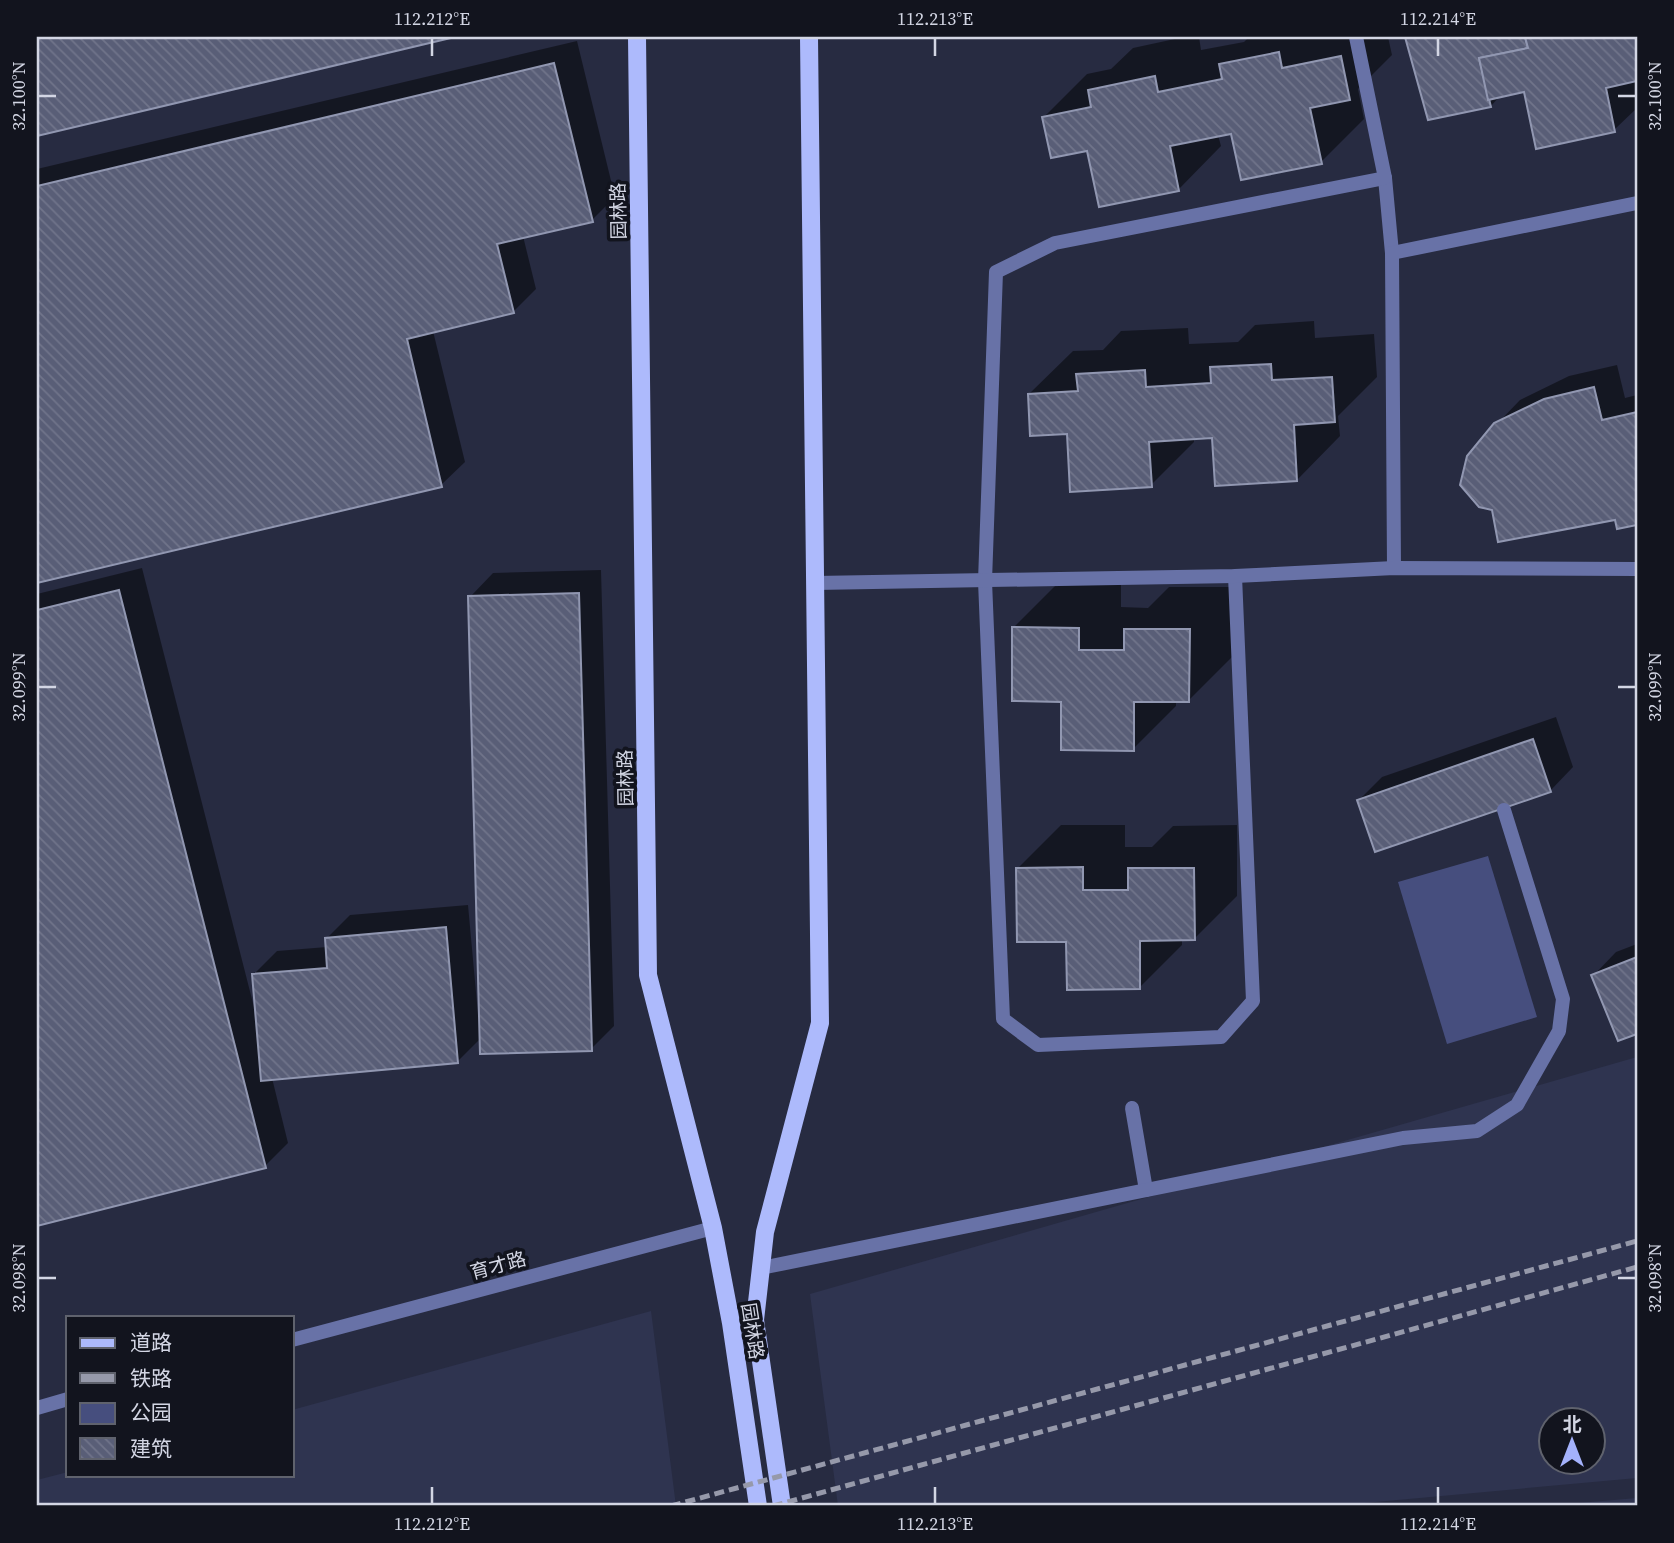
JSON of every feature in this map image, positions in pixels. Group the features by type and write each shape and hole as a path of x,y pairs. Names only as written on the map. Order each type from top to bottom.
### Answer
{"main road":[{"name":"园林路","path":"638,37 648,975 713,1228 732,1323 758,1506"},
{"name":"园林路","path":"782,1506 755,1320 765,1232 820,1023 809,37"}],"street":[{"path":"1356,37 1385,178 1392,253 1394,568"},
{"path":"1236,576 1252,1001 1221,1037 1038,1045 1003,1019 985,580 996,272 1055,243 1385,178"},
{"path":"1392,253 1637,203"},
{"path":"816,583 1236,576 1394,568 1637,569"},
{"path":"761,1268 1404,1138 1477,1131 1517,1105 1559,1031 1563,999 1504,810"},
{"path":"1132,1108 1146,1190"},
{"name":"育才路","path":"294,1339 713,1228"},
{"path":"37,1408 66,1400"}],"shaded area":[{"path":"1637,1057 1637,1478 1332,1506 838,1506 810,1294"},
{"path":"651,1311 676,1506 37,1506 37,1480 66,1473 66,1476 294,1476 294,1409"},
{"path":"1637,1498 1637,1506 1544,1506"}],"green space":[{"path":"1488,856 1537,1017 1447,1044 1398,882"}],"building":[{"path":"37,37 455,37 37,136"},
{"path":"1405,37 1525,37 1528,48 1479,58 1491,107 1428,120"},
{"path":"1525,37 1637,37 1637,81 1606,88 1615,132 1536,149 1524,92 1488,100 1479,58 1528,48"},
{"path":"1279,52 1282,68 1341,56 1350,100 1310,108 1322,164 1241,180 1231,134 1170,146 1179,191 1099,207 1087,151 1051,158 1042,117 1091,107 1088,90 1155,76 1158,92 1222,79 1219,64"},
{"path":"554,63 593,222 497,244 514,313 407,339 442,487 37,583 37,186"},
{"path":"1271,364 1272,380 1332,377 1335,422 1294,425 1297,481 1215,486 1212,438 1149,442 1152,487 1070,492 1067,434 1030,436 1028,394 1078,391 1076,374 1145,370 1146,387 1211,383 1210,367"},
{"path":"1594,387 1602,420 1637,412 1637,525 1617,529 1615,520 1498,542 1492,510 1479,507 1460,485 1467,456 1494,423 1544,399"},
{"path":"119,590 266,1168 37,1226 37,610"},
{"path":"579,593 592,1051 480,1054 468,596"},
{"path":"1012,627 1079,628 1079,650 1124,650 1124,629 1190,629 1189,702 1134,702 1134,751 1061,750 1061,702 1012,701"},
{"path":"1533,739 1551,792 1375,852 1357,800"},
{"path":"1083,867 1083,890 1128,890 1128,868 1194,868 1195,940 1140,941 1140,989 1067,990 1066,942 1017,942 1016,868"},
{"path":"446,927 458,1063 261,1081 252,974 327,968 325,938"},
{"path":"1637,957 1637,1034 1618,1041 1591,975"}],"railway":[{"path":"671,1506 1637,1241"},
{"path":"773,1506 1637,1267"}]}
